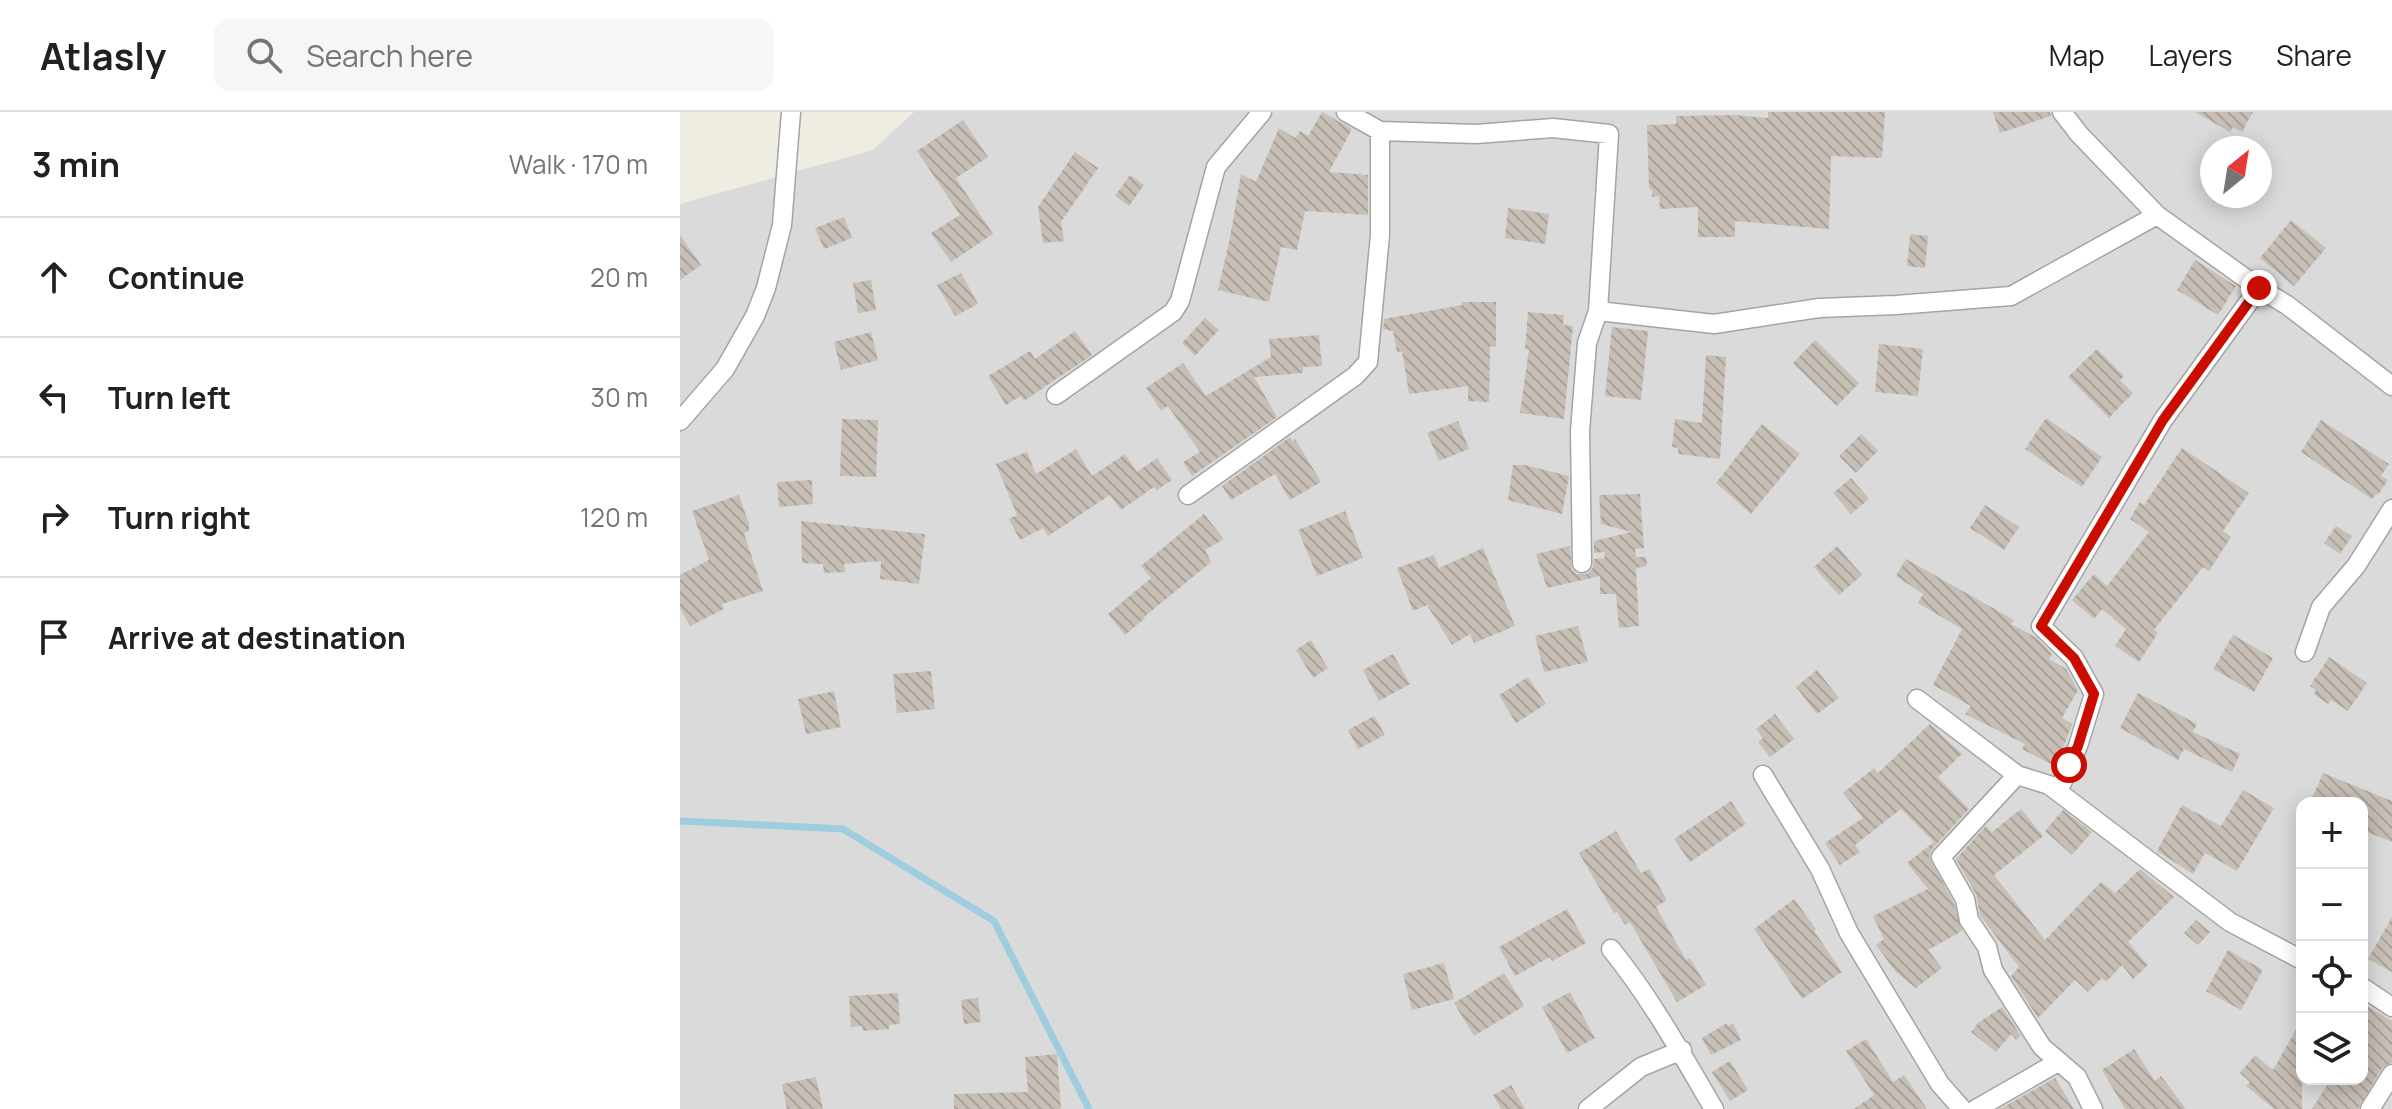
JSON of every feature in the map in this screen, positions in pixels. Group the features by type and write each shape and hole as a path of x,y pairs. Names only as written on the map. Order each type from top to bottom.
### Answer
{"street":[{"path":"680,421 725,369 755,316 766,288 782,225 791,112"},
{"path":"1056,395 1173,312 1180,301 1216,167 1262,112"},
{"path":"1346,112 1380,131 1476,134 1553,128 1609,134 1598,311 1587,343 1580,431 1582,563"},
{"path":"2062,112 2079,134 2157,215 2287,305 2392,386"},
{"path":"1188,495 1355,376 1368,362 1380,235 1380,131"},
{"path":"1598,311 1714,324 1819,308 2011,296 2157,215"},
{"path":"2058,792 2078,746 2094,694 2074,658 2041,626 2163,420 2259,288"},
{"path":"2305,652 2321,607 2356,566 2392,509"},
{"path":"1917,699 2017,775 2049,785 2230,922 2296,957"},
{"path":"1763,775 1820,869 1849,933 1940,1084 1962,1109"},
{"path":"2017,775 1941,857 1965,899 1969,920 1987,947 1993,970 2042,1047 2077,1077 2093,1109"},
{"path":"1611,949 1642,987 1682,1050 1714,1109"},
{"path":"2368,991 2392,1007"},
{"path":"1588,1109 1641,1067 1682,1050"},
{"path":"1976,1109 2058,1062"},
{"path":"2370,1109 2392,1074"}],"shaded area":[{"path":"914,112 2392,112 2392,1109 680,1109 680,204 873,150"}],"building":[{"path":"1322,112 1352,129 1329,172 1368,175 1368,215 1305,211 1297,250 1281,247 1269,302 1218,290 1241,174 1256,182 1279,128 1295,138 1300,131 1308,136"},
{"path":"1768,112 1885,112 1882,158 1831,156 1829,229 1735,221 1735,237 1698,237 1698,207 1660,209 1659,196 1652,197 1652,189 1649,189 1647,125 1676,124 1676,116 1768,118"},
{"path":"1993,112 2050,112 2051,116 2000,133"},
{"path":"2195,112 2253,112 2242,132 2233,127 2230,132"},
{"path":"963,120 988,157 956,178 993,234 951,262 931,233 960,215 917,151"},
{"path":"1075,152 1098,168 1061,222 1064,241 1043,243 1038,207"},
{"path":"1130,175 1144,185 1129,206 1115,196"},
{"path":"1508,208 1549,214 1545,244 1505,238"},
{"path":"844,217 852,238 824,249 815,228"},
{"path":"2291,220 2326,248 2294,286 2260,258"},
{"path":"1910,234 1928,236 1925,268 1907,266"},
{"path":"680,235 701,265 680,280"},
{"path":"2195,260 2236,286 2218,315 2177,290"},
{"path":"961,273 978,304 955,316 937,285"},
{"path":"871,280 876,310 858,313 853,283"},
{"path":"1462,302 1496,302 1496,347 1490,346 1489,402 1468,401 1468,386 1409,394 1402,351 1397,352 1393,331 1383,329 1384,319 1462,305"},
{"path":"1528,312 1564,315 1563,325 1573,326 1564,419 1520,413 1529,349 1525,349"},
{"path":"1205,318 1219,330 1195,356 1182,343"},
{"path":"1612,327 1648,331 1641,400 1605,396"},
{"path":"1075,331 1092,355 1024,401 1021,396 1006,405 988,376 1030,351 1035,359"},
{"path":"871,332 878,360 841,370 834,342"},
{"path":"1319,335 1322,366 1303,367 1303,373 1254,377 1277,417 1192,476 1183,462 1200,452 1168,406 1161,411 1146,388 1183,363 1206,396 1271,357 1269,339"},
{"path":"1815,340 1859,383 1837,406 1793,363"},
{"path":"1879,344 1923,349 1918,396 1875,392"},
{"path":"2097,349 2124,376 2120,380 2133,393 2109,418 2068,377"},
{"path":"1706,355 1726,357 1720,459 1678,454 1678,448 1672,447 1675,419 1702,423"},
{"path":"2046,418 2102,457 2082,487 2025,449"},
{"path":"842,419 878,420 876,477 840,476"},
{"path":"2321,420 2389,464 2381,476 2388,480 2378,495 2372,499 2301,452"},
{"path":"1458,421 1469,449 1439,461 1427,433"},
{"path":"1762,424 1800,454 1751,514 1716,483"},
{"path":"1861,434 1878,451 1856,473 1839,456"},
{"path":"1290,437 1292,441 1295,439 1321,482 1290,500 1275,474 1231,500 1222,486"},
{"path":"2182,448 2249,493 2223,531 2231,537 2209,571 2203,567 2154,630 2158,633 2139,662 2115,646 2126,629 2102,609 2094,619 2072,600 2094,574 2107,586 2149,532 2130,519 2140,502 2144,505"},
{"path":"1076,449 1092,476 1125,454 1137,472 1157,458 1172,480 1157,490 1154,487 1121,510 1110,495 1048,536 1043,528 1020,540 1009,519 1017,515 996,464 1027,452 1036,474"},
{"path":"1513,465 1569,476 1562,514 1508,500"},
{"path":"1851,478 1869,499 1851,514 1833,493"},
{"path":"812,480 813,504 779,507 777,482"},
{"path":"1640,494 1644,548 1635,549 1636,557 1646,557 1647,566 1636,568 1639,626 1619,628 1616,594 1600,594 1600,576 1547,588 1536,554 1570,546 1572,570 1577,574 1587,574 1593,568 1594,559 1605,558 1604,552 1594,553 1594,541 1631,532 1601,524 1599,495"},
{"path":"739,495 749,524 749,531 744,533 763,591 722,604 724,609 690,626 680,608 680,575 709,560 692,511"},
{"path":"1985,505 2019,527 2004,550 1970,528"},
{"path":"1345,511 1363,558 1317,576 1298,530"},
{"path":"1204,514 1224,539 1205,550 1211,562 1125,635 1108,614 1151,578 1141,566"},
{"path":"801,521 925,534 919,584 880,579 881,561 844,564 845,572 824,573 823,564 802,563"},
{"path":"2336,526 2352,536 2340,554 2324,543"},
{"path":"1837,546 1862,575 1839,595 1814,567"},
{"path":"1483,548 1515,626 1474,643 1470,634 1452,645 1427,605 1413,611 1397,568 1434,555 1439,568"},
{"path":"1906,559 2014,620 2011,624 2037,638 2052,654 2049,659 2066,669 2078,690 2062,718 2072,724 2056,767 2022,749 2025,744 1965,714 1971,706 1933,685 1962,629 1918,603 1923,594 1896,576"},
{"path":"1578,626 1588,662 1544,672 1535,636"},
{"path":"2233,635 2273,658 2254,692 2213,669"},
{"path":"1311,640 1328,668 1313,678 1296,650"},
{"path":"1393,654 1410,684 1379,701 1363,670"},
{"path":"2329,657 2367,683 2348,711 2331,700 2328,704 2314,694 2316,690 2310,686"},
{"path":"1817,670 1839,698 1817,714 1796,687"},
{"path":"931,671 935,709 897,713 893,674"},
{"path":"1528,677 1546,704 1516,723 1499,695"},
{"path":"834,691 841,727 806,734 798,699"},
{"path":"2138,693 2197,724 2193,732 2240,754 2232,772 2184,749 2178,760 2120,728"},
{"path":"1775,714 1794,739 1770,757 1758,742 1763,738 1756,729"},
{"path":"1374,716 1385,735 1358,749 1348,730"},
{"path":"1930,724 1962,754 1938,777 1969,809 1932,849 1929,857 1954,903 1962,931 1928,950 1942,968 1916,988 1896,972 1876,945 1884,939 1873,916 1928,889 1907,863 1934,842 1901,809 1855,845 1860,852 1840,865 1825,843 1863,818 1843,793 1874,768 1878,773"},
{"path":"2323,773 2392,801 2392,842 2368,832 2368,797 2313,797"},
{"path":"2243,790 2274,808 2237,871 2205,853 2193,874 2157,851 2182,805 2221,826"},
{"path":"1731,801 1746,824 1690,862 1674,839"},
{"path":"2021,809 2043,836 1994,875 2045,940 2101,882 2115,893 2140,869 2174,897 2128,942 2148,965 2133,979 2122,965 2106,982 2102,978 2088,992 2075,980 2038,1018 2011,976 2019,967 1980,915 1976,894 1956,859 1986,826 1992,832"},
{"path":"2063,810 2092,832 2072,855 2045,831"},
{"path":"1616,831 1641,873 1649,869 1667,900 1656,907 1686,960 1690,958 1706,985 1677,1002 1630,922 1625,925 1617,912 1614,913 1579,853"},
{"path":"1794,899 1842,972 1802,999 1754,929"},
{"path":"1567,909 1586,943 1552,961 1550,957 1515,976 1499,947"},
{"path":"2392,917 2392,972 2368,959"},
{"path":"2196,920 2210,932 2198,945 2184,933"},
{"path":"2228,950 2263,970 2241,1010 2206,991"},
{"path":"1444,963 1454,999 1412,1010 1403,974"},
{"path":"1504,973 1524,1006 1474,1036 1454,1003"},
{"path":"1570,992 1595,1038 1567,1053 1542,1007"},
{"path":"898,993 900,1024 889,1025 889,1029 863,1031 862,1026 851,1027 849,996"},
{"path":"978,998 981,1022 964,1024 961,1000"},
{"path":"2002,1007 2021,1036 2016,1040 2011,1034 1996,1052 1971,1032 1978,1023"},
{"path":"2368,1007 2392,1021 2392,1062 2382,1068 2358,1109 2312,1109 2327,1085 2368,1085"},
{"path":"1727,1023 1728,1026 1733,1023 1741,1040 1711,1055 1702,1038"},
{"path":"2296,1030 2296,1085 2302,1085 2302,1109 2274,1109 2246,1086 2250,1082 2240,1073 2255,1055 2273,1070"},
{"path":"1866,1039 1893,1082 1904,1075 1927,1109 1854,1109 1874,1095 1846,1051"},
{"path":"2134,1049 2155,1081 2161,1076 2186,1109 2125,1109 2102,1070"},
{"path":"1057,1054 1061,1109 954,1109 954,1094 1028,1092 1025,1057"},
{"path":"1730,1061 1748,1090 1730,1101 1712,1072"},
{"path":"816,1077 823,1109 787,1109 782,1084"},
{"path":"2055,1078 2074,1109 2000,1109"},
{"path":"1511,1085 1525,1109 1501,1109 1493,1095"}],"waterway":[{"path":"680,821 843,829 994,921 1089,1109"}],"route":[{"path":"2069,765 2094,694 2074,658 2041,626 2163,420 2259,288"}]}
